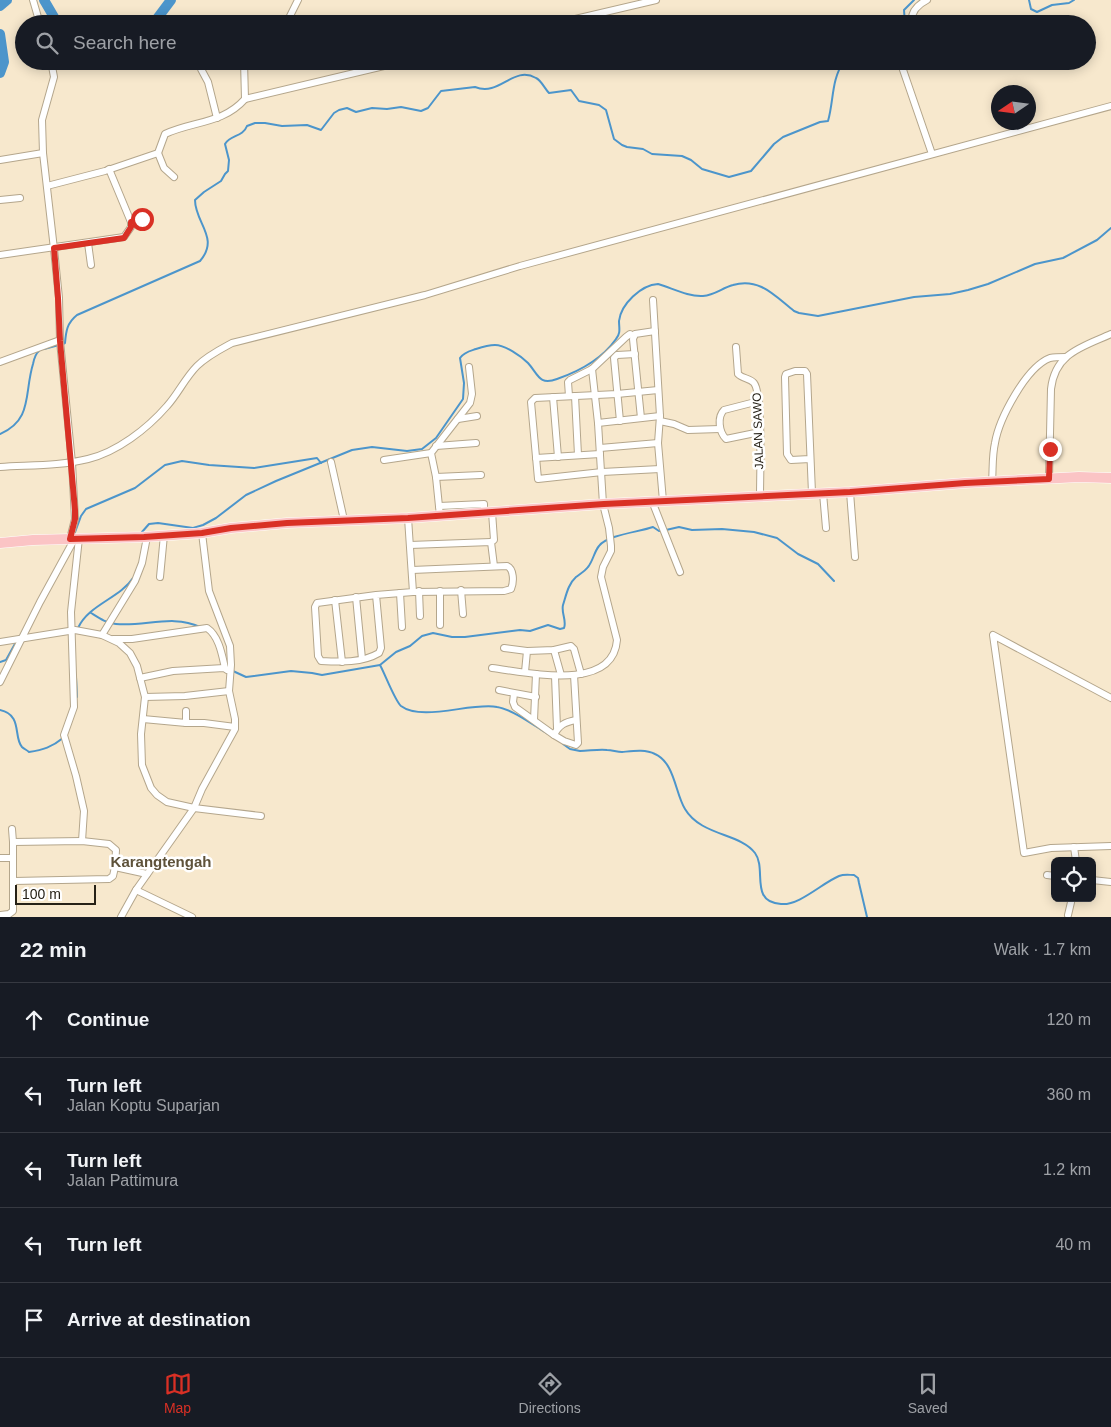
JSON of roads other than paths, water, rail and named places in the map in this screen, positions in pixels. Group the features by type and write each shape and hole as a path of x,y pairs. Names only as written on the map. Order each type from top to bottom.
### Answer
{"main road":[{"path":"0,543 144,537 202,533 255,525 408,518 439,511 488,512 1079,477 1111,478"}],"street":[{"path":"33,0 37,15"},
{"path":"290,15 298,0"},
{"path":"592,15 656,0"},
{"path":"912,15 917,7 927,0"},
{"path":"53,70 54,78 42,120 43,153 54,248 75,519 71,612 75,630 74,707 64,738 76,776 84,811 82,841"},
{"path":"202,70 208,82 217,118"},
{"path":"244,70 245,99"},
{"path":"158,153 165,134 234,111 245,99 367,70"},
{"path":"903,70 932,154"},
{"path":"0,467 72,463 100,456 134,436 162,412 200,363 216,351 232,343 425,295 520,266 1111,106"},
{"path":"0,160 43,153"},
{"path":"47,186 158,153"},
{"path":"158,153 169,172"},
{"path":"0,255 124,238 131,227 131,222 109,169"},
{"path":"0,200 20,198"},
{"path":"131,222 142,219"},
{"path":"88,243 91,265"},
{"path":"653,300 660,419 658,443 663,501"},
{"path":"578,455 570,380 592,369 630,334 634,336 640,333 655,331"},
{"path":"1049,479 1052,383 1058,366 1066,357 1111,334"},
{"path":"634,336 641,418"},
{"path":"0,362 60,340"},
{"name":"JALAN SAWO","path":"736,347 738,374 755,384 759,400 760,495"},
{"path":"620,421 615,356 635,354"},
{"path":"992,482 994,444 997,432 1023,382 1033,370 1049,359 1066,357"},
{"path":"384,460 431,453 467,408 472,398 469,367"},
{"path":"492,668 558,676 578,674 601,668 608,662 616,647 601,577 603,567 611,551 611,546 604,504 592,369"},
{"path":"810,459 791,460 787,454 785,377 788,373 795,371 805,371 807,374 810,459 826,528"},
{"path":"658,390 638,393 535,398 532,400 537,477 539,479 602,472 660,469"},
{"path":"553,398 558,457"},
{"path":"759,400 724,410 720,414 720,429 726,439 760,432"},
{"path":"458,419 477,416"},
{"path":"598,423 641,418 660,419 688,430 720,429"},
{"path":"436,446 476,443"},
{"path":"536,458 578,455 658,443"},
{"path":"431,453 436,477 439,511"},
{"path":"331,462 344,520"},
{"path":"436,477 481,475"},
{"path":"850,492 855,557"},
{"path":"652,501 680,572"},
{"path":"488,512 494,540 491,542 494,566"},
{"path":"408,518 412,570 420,616"},
{"path":"121,917 136,890 194,808 235,727 229,691 228,640 208,591 202,533"},
{"path":"160,577 164,535"},
{"path":"102,635 135,581 142,563 144,537"},
{"path":"0,682 20,639 74,539"},
{"path":"410,545 491,542"},
{"path":"376,595 380,650 376,654 362,659 342,662 321,661 318,656 315,607 317,603 356,597 376,595 400,593 461,590 504,591 511,589 513,583 510,567 412,570"},
{"path":"461,590 463,614"},
{"path":"440,591 440,625"},
{"path":"400,593 402,627"},
{"path":"356,597 362,659"},
{"path":"335,600 342,662"},
{"path":"112,639 132,639 208,628 219,645 229,669"},
{"path":"0,642 75,630 102,635 112,639 130,653 137,666 145,697 140,745 142,765 151,788 162,800 194,808 262,816"},
{"path":"1111,698 993,635 1024,853 1051,848 1111,846"},
{"path":"504,648 527,651 572,647 578,674 577,745 554,736 515,707 513,702 514,694"},
{"path":"554,650 558,676 557,728 554,736"},
{"path":"525,672 527,651"},
{"path":"140,678 173,671 229,669"},
{"path":"534,720 536,674"},
{"path":"499,690 536,697"},
{"path":"145,697 185,696 229,691"},
{"path":"186,711 186,723"},
{"path":"143,719 235,727"},
{"path":"557,728 576,720"},
{"path":"0,915 9,914 13,911 12,829"},
{"path":"13,842 82,841 112,845 116,850 116,867 113,876 109,879 14,881"},
{"path":"1074,847 1075,857"},
{"path":"0,858 13,858"},
{"path":"116,867 147,874"},
{"path":"1047,875 1051,876"},
{"path":"1096,880 1111,882"},
{"path":"136,890 192,917"},
{"path":"1068,915 1071,902"}],"waterway":[{"path":"0,6 7,0"},
{"path":"44,0 53,15"},
{"path":"160,15 171,0"},
{"path":"904,15 904,10 914,0"},
{"path":"1029,0 1031,9 1037,12 1052,5 1069,3 1074,0"},
{"path":"0,34 4,62 0,73"},
{"path":"63,344 65,343 69,324 77,315 200,261 206,253 208,245 195,200 221,181 228,171 229,160 225,144 227,141 243,132 247,126 255,123 282,126 307,125 321,130 334,113 339,110 347,108 356,112 372,108 387,109 401,107 421,111 428,108 441,91 475,87 492,88 520,75 528,75 538,79 549,93 571,90 579,101 599,105 606,110 614,139 622,145 643,149 652,154 682,156 691,160 702,169 729,177 751,171 774,144 783,137 820,122 828,121 839,70"},
{"path":"142,532 149,524 158,523 193,528 203,525 216,518 246,495 352,450 372,447 407,451 422,449 436,438 463,399 464,383 460,358 463,354 485,346 499,345 521,357 543,380 551,381 557,379 582,368 604,353 619,335 619,321 628,302 633,296 652,285 658,284 686,294 703,296 733,285 751,284 766,289 794,311 818,316 914,297 950,294 988,284 1035,264 1063,258 1097,240 1111,228"},
{"path":"44,349 59,345"},
{"path":"0,434 11,428 23,413 26,405 30,375 34,360 39,351"},
{"path":"74,535 81,516 86,509 135,488 165,465 182,461 254,468 317,458 321,463"},
{"path":"380,665 396,652 410,646 422,636 433,633 452,637 465,637 520,630 530,631 548,625 560,629 564,628 563,605 569,587 573,580 588,567 603,542 616,536 653,527 662,531"},
{"path":"666,530 679,527 692,530 722,529 754,532 777,538 798,554 818,564 834,581"},
{"path":"78,628 89,613 120,591 133,578"},
{"path":"91,613 116,624 179,621 200,627"},
{"path":"0,662 6,660 16,642"},
{"path":"233,671 246,677 291,671 322,675 380,665 399,703 410,710 434,712 487,706 503,708 548,734"},
{"path":"76,677 77,697"},
{"path":"0,710 12,716 15,721 19,743 29,752 47,748 63,738"},
{"path":"563,744 570,749 580,751 643,751 655,754 667,764 685,809 692,818 710,830 740,841 755,853 760,867 762,891 771,902 788,904 803,898 832,879 839,876 854,875 858,878 867,917"}],"district":[{"name":"Karangtengah","path":"161,862"}]}
